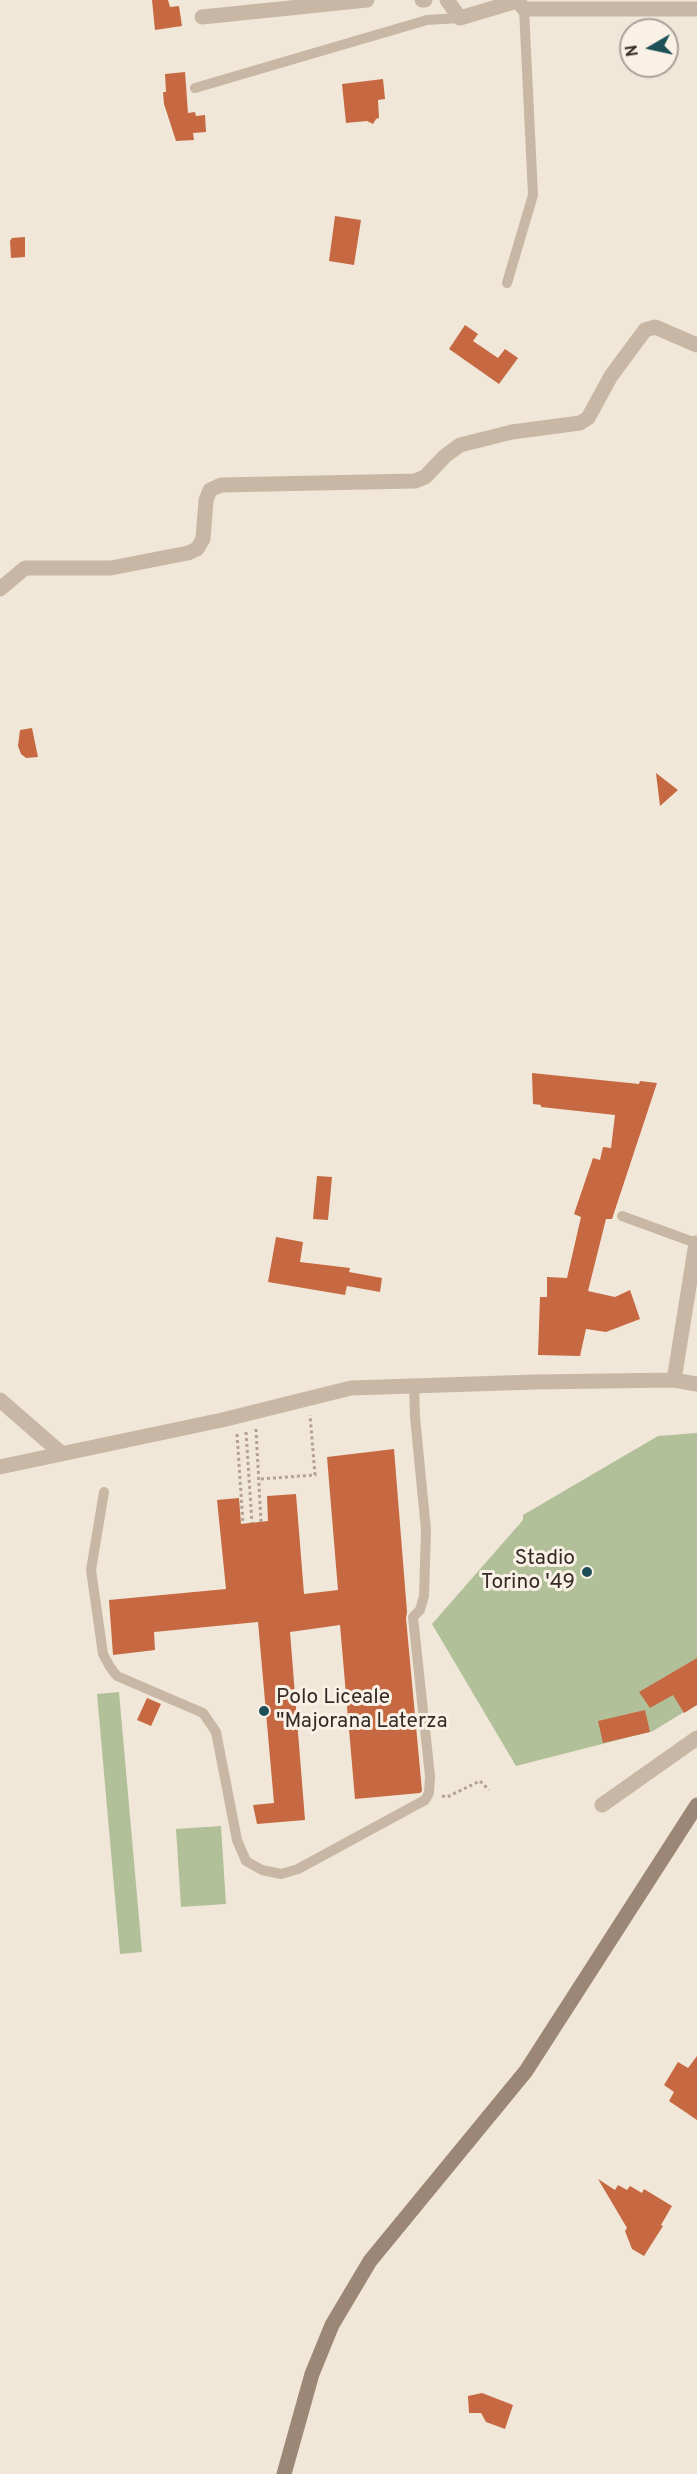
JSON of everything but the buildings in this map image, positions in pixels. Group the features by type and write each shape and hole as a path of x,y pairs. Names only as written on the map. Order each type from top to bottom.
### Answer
{"main road":[{"path":"284,2474 312,2374 332,2325 370,2261 526,2071 697,1805"}],"street":[{"path":"202,17 367,0"},
{"path":"447,0 460,18 519,3 697,9"},
{"path":"0,589 24,568 111,568 188,553 197,549 203,540 206,500 210,490 221,485 415,481 425,477 445,456 460,445 512,432 580,423 588,418 611,376 645,330 655,327 697,345"},
{"path":"674,1380 697,1242"},
{"path":"0,1467 222,1420 351,1388 674,1380 697,1384"},
{"path":"0,1400 61,1453"},
{"path":"602,1805 697,1738"}],"lane":[{"path":"507,283 533,195 519,3"},
{"path":"195,88 427,20 460,18"},
{"path":"622,1216 697,1242"},
{"path":"105,1492 91,1570 104,1654 117,1676 203,1713 216,1732 237,1840 246,1861 262,1870 281,1874 298,1869 425,1800 429,1793 430,1776 413,1617 420,1610 424,1596 426,1530 414,1385"}],"path":[{"path":"260,1479 315,1475 310,1413"},
{"path":"256,1429 261,1522"},
{"path":"246,1432 252,1523"},
{"path":"237,1434 243,1524"},
{"path":"429,1793 447,1797 480,1781 489,1790"}],"green space":[{"name":"Stadio Torino '49","path":"697,1433 697,1704 653,1731 516,1766 432,1624 523,1520 523,1515 658,1436"},
{"path":"119,1692 142,1952 120,1954 97,1694"},
{"path":"221,1826 226,1904 181,1907 176,1829"}],"place":[{"name":"Stadio Torino '49","path":"587,1572"},
{"name":"Polo Liceale \"Majorana Laterza","path":"264,1711"}]}
